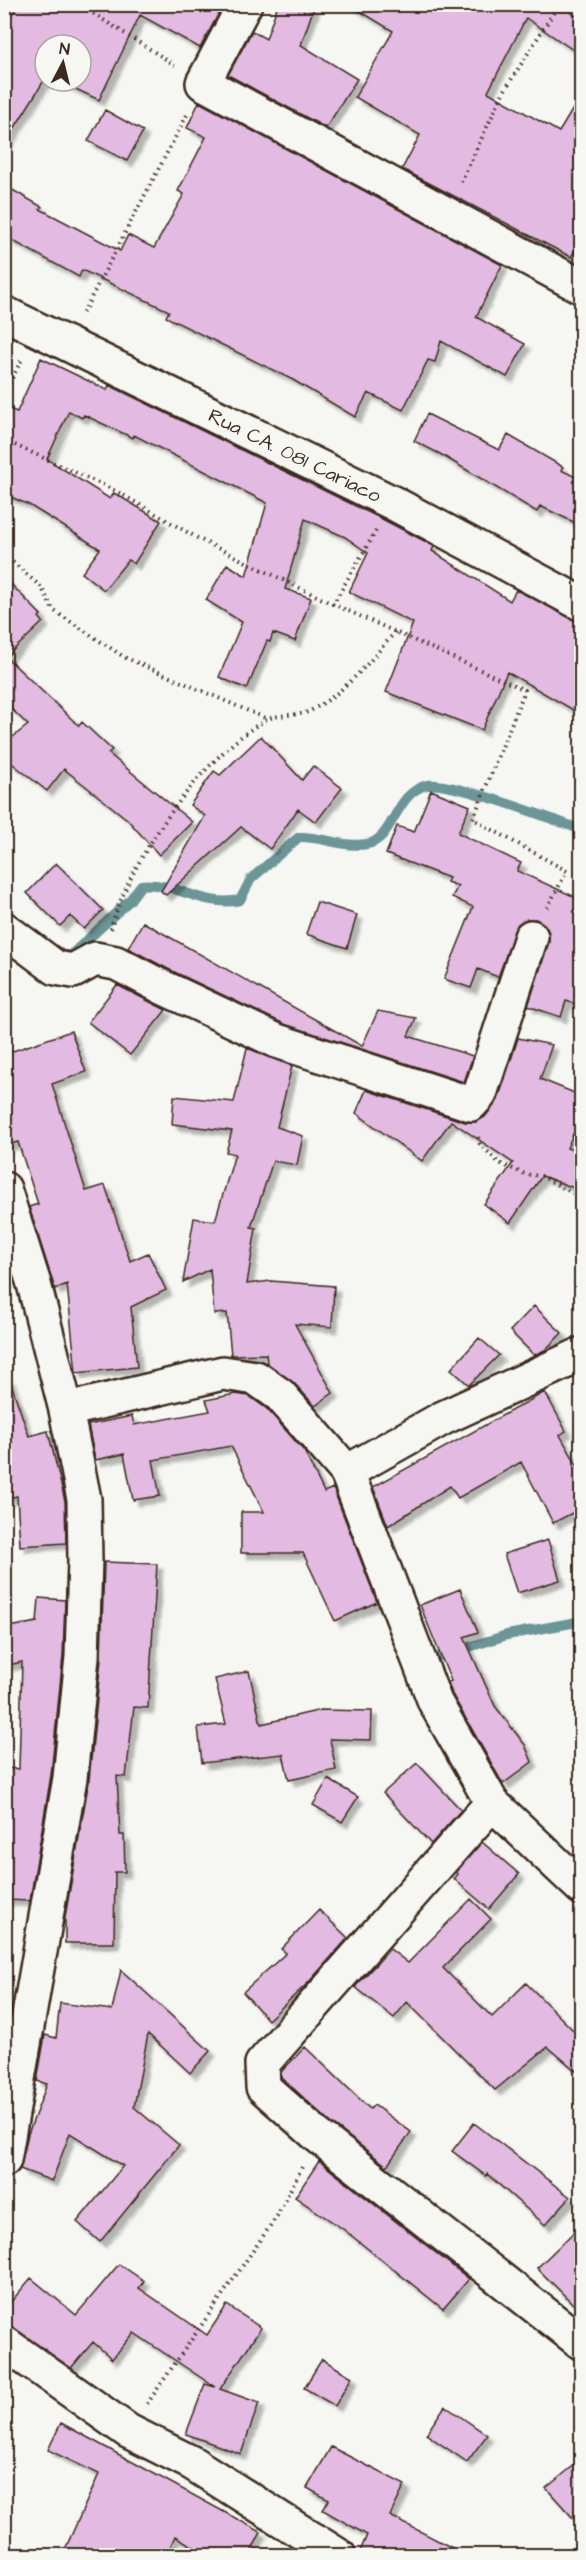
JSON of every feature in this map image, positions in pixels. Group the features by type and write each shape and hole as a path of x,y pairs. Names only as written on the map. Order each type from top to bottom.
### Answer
{"street":[{"path":"245,4 203,83 447,212 582,287"},
{"name":"Rua CA. 081 Cariaco","path":"4,312 393,503 582,604"},
{"path":"4,929 56,968 64,971 73,972 80,965 104,959 278,1041 471,1104 480,1094 531,937"},
{"path":"4,1189 34,1284 66,1410 84,1500 82,1657 68,1789 4,2160"},
{"path":"347,1472 581,1342"},
{"path":"66,1410 223,1373 256,1378 280,1395 347,1472 435,1702 492,1803 582,1888"},
{"path":"492,1803 262,2064 263,2087 318,2136 582,2343"},
{"path":"4,2343 128,2431 192,2463 339,2556"}],"path":[{"path":"67,343 203,83 78,4"},
{"path":"447,212 503,93 559,4"},
{"path":"577,4 582,9"},
{"path":"4,440 116,491 201,540 333,604 525,690 473,819 567,871 531,937"},
{"path":"333,604 393,503"},
{"path":"4,554 42,588 53,610 124,657 267,719"},
{"path":"104,959 114,915 145,848 215,760 267,719 308,712 346,688 396,631"},
{"path":"471,1104 480,1144 499,1163 525,1174 541,1176 582,1198"},
{"path":"581,1342 575,1278 582,1261"},
{"path":"128,2431 277,2216 318,2136"}],"building":[{"path":"17,4 204,4 219,13 200,48 140,15 99,100 84,93 93,93 93,33 33,33 33,93 36,93 4,145 4,32"},
{"path":"278,4 315,4 301,45 357,79 326,128 228,75 252,31 266,39"},
{"path":"348,4 558,4 582,20 582,56 526,18 488,92 559,132 582,94 582,239 571,257 402,169 420,135 355,97 393,31"},
{"path":"199,102 502,265 476,317 525,344 507,377 441,341 435,362 428,360 403,410 368,393 355,417 293,380 166,317 169,311 82,270 79,277 4,236 4,185 42,207 40,209 120,251 128,235 154,248 184,194 178,191 206,137 187,128"},
{"path":"105,110 143,131 127,161 88,141"},
{"path":"41,358 107,390 109,385 384,520 434,546 432,551 510,601 516,590 582,623 582,715 507,672 482,730 386,692 413,623 349,592 368,553 345,537 305,519 285,589 311,598 295,641 273,633 270,642 267,641 247,689 219,677 242,622 206,600 227,564 246,576 267,503 134,435 133,438 84,415 82,418 69,411 47,459 110,499 114,493 161,521 134,564 128,560 104,590 82,573 100,549 29,505 4,494 4,407 17,412"},
{"path":"427,414 499,450 508,435 563,467 561,470 582,480 582,526 540,506 537,512 414,441"},
{"path":"4,577 41,615 39,617 43,622 6,657 79,726 82,722 112,750 108,753 192,822 159,855 127,819 64,769 47,791 4,757 4,744 28,725 4,702"},
{"path":"261,736 302,780 313,766 342,788 316,822 298,809 270,849 241,827 166,895 161,891 205,816 190,805 214,771 220,775"},
{"path":"431,790 470,806 458,833 521,863 517,871 582,900 582,987 576,1004 566,1001 561,1017 528,1006 549,942 549,933 545,925 536,919 527,919 518,924 498,977 478,969 471,988 444,979 473,907 452,897 458,886 447,882 449,878 386,854 397,826 414,832"},
{"path":"56,863 103,910 84,929 70,916 60,926 27,893"},
{"path":"317,902 357,915 347,948 306,934"},
{"path":"143,922 362,1046 378,1011 416,1018 408,1036 473,1056 464,1082 284,1024 168,969 128,948"},
{"path":"117,985 166,1010 130,1055 88,1022"},
{"path":"71,1031 86,1072 52,1084 86,1191 105,1185 130,1261 148,1253 166,1290 131,1307 137,1367 76,1373 67,1284 55,1289 29,1207 38,1204 18,1142 4,1146 4,1054"},
{"path":"518,1038 552,1045 540,1079 582,1096 582,1114 567,1148 582,1153 582,1191 542,1176 510,1223 484,1204 513,1163 451,1121 422,1161 356,1113 366,1090 465,1122 476,1122 485,1117 498,1100"},
{"path":"247,1048 292,1066 277,1127 303,1136 297,1165 273,1161 251,1227 256,1228 247,1284 271,1281 334,1286 332,1327 295,1324 333,1393 315,1406 294,1383 267,1363 266,1354 231,1355 227,1313 214,1314 210,1269 183,1282 194,1218 215,1221 235,1154 226,1152 232,1131 172,1124 174,1096 234,1102"},
{"path":"534,1306 562,1333 545,1350 534,1355 510,1331"},
{"path":"479,1338 499,1355 469,1385 451,1369"},
{"path":"9,1378 29,1436 48,1431 65,1501 66,1543 20,1546 17,1496 4,1499 4,1379"},
{"path":"545,1392 566,1431 560,1435 582,1474 582,1508 553,1523 521,1462 458,1498 450,1486 388,1526 373,1487"},
{"path":"235,1394 249,1396 267,1409 304,1451 324,1492 333,1488 377,1602 335,1621 303,1553 241,1553 241,1512 264,1512 231,1446 153,1460 160,1496 133,1500 124,1454 95,1460 88,1425 132,1416 134,1425 210,1411 206,1400"},
{"path":"548,1540 560,1580 517,1593 504,1554"},
{"path":"104,1562 157,1564 148,1708 134,1707 126,1777 117,1776 120,1835 124,1835 125,1872 115,1872 114,1943 65,1943 65,1917 89,1780 101,1659"},
{"path":"460,1589 478,1632 464,1637 495,1706 525,1745 532,1762 503,1784 452,1694 448,1682 451,1681 420,1605"},
{"path":"39,1598 65,1600 63,1656 51,1775 30,1901 4,1900 4,1768 19,1769 22,1662 4,1666 4,1628 37,1622"},
{"path":"249,1671 261,1724 321,1710 372,1711 371,1740 330,1739 336,1770 289,1780 283,1754 202,1763 198,1727 226,1724 215,1679"},
{"path":"417,1763 461,1810 431,1844 383,1793"},
{"path":"328,1779 358,1797 342,1822 313,1805"},
{"path":"482,1842 519,1874 489,1909 454,1879 458,1874 456,1872"},
{"path":"471,1899 491,1919 443,1968 492,2017 526,1983 582,2039 582,2076 548,2047 495,2090 407,2002 394,2018 355,1987 390,1949 408,1963"},
{"path":"319,1910 348,1938 308,1983 268,2020 243,1992 286,1953 281,1949"},
{"path":"121,1970 210,2051 190,2073 148,2034 134,2107 179,2145 100,2242 77,2222 123,2166 70,2133 52,2181 20,2169 28,2134 47,2084 37,2081 45,2035 56,2038 60,2003 112,2010"},
{"path":"305,2047 370,2109 374,2105 411,2132 387,2166 330,2122 281,2077 281,2072"},
{"path":"474,2123 570,2197 545,2225 487,2174 486,2176 452,2151"},
{"path":"319,2161 469,2279 443,2309 343,2229 295,2197"},
{"path":"582,2224 582,2313 537,2268"},
{"path":"119,2264 144,2281 139,2288 207,2335 227,2305 261,2328 220,2389 259,2403 241,2454 186,2434 205,2384 215,2387 134,2333 112,2359 93,2342 71,2368 4,2322 4,2310 31,2278 76,2315"},
{"path":"322,2359 352,2377 335,2406 304,2388"},
{"path":"445,2406 487,2435 467,2462 426,2434"},
{"path":"61,2423 261,2532 249,2556 210,2556 175,2536 166,2556 62,2556 99,2474 48,2450"},
{"path":"331,2447 405,2485 390,2516 468,2556 358,2556 367,2535 323,2510 329,2500 307,2488"},
{"path":"582,2459 582,2528 546,2488"}],"waterway":[{"path":"63,955 71,955 130,900 141,885 166,887 214,900 240,900 251,879 299,837 358,845 376,841 408,797 427,785 439,785 479,794 582,830"},
{"path":"434,1658 507,1635 582,1621"}]}
